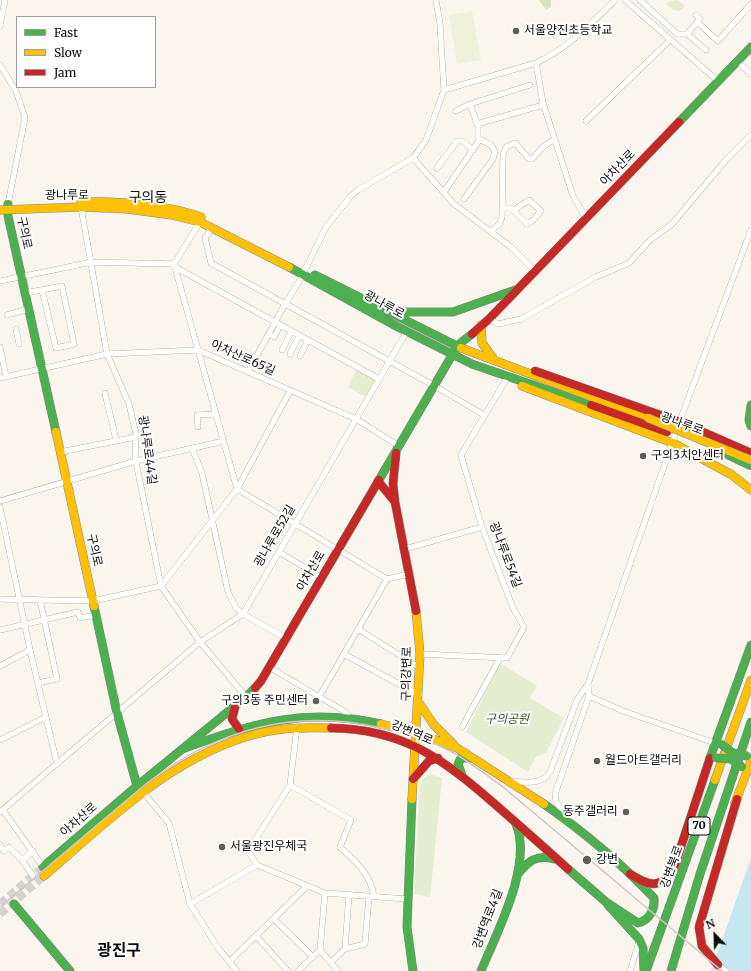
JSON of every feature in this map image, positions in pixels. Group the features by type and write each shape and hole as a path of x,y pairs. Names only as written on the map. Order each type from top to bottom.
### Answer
{"main road":[{"name":"아차산로","path":"44,876 50,865 137,786 246,697 261,681 451,354 464,339 489,319 534,270 751,47"},
{"name":"광나루로","path":"4,207 127,202 173,208 214,223 451,354 481,367 706,446 751,466"},
{"name":"광나루로","path":"4,207 81,207 127,209 172,215 200,222 458,345 509,367 662,424 751,460"},
{"name":"구의로","path":"4,207 25,293 117,713 137,786 143,792"},
{"path":"388,312 453,312 518,288"},
{"path":"481,325 482,345 485,352 500,363"},
{"path":"481,367 506,380 673,443 732,475 751,490"},
{"path":"509,367 522,367 680,422 751,453"},
{"path":"751,405 749,420 751,426"},
{"path":"395,502 394,484 397,448"},
{"name":"구의강변로","path":"378,481 395,502 418,619 420,654 419,698 407,898 409,948 413,971"},
{"path":"630,874 644,883 655,885 666,880 674,868 713,759 751,644"},
{"name":"강변북로","path":"645,971 677,888 751,680"},
{"path":"419,698 434,725 459,749"},
{"path":"237,704 231,716 231,721 239,729"},
{"name":"강변역로","path":"185,748 239,729 288,718 349,718 375,722 416,733 459,749 538,799 589,837 630,874"},
{"path":"671,971 751,722"},
{"name":"강변역로","path":"143,792 168,773 198,755 222,744 250,734 297,727 333,726 357,729 398,738 435,756 462,775 608,905"},
{"path":"694,899 719,844 737,799 745,778 750,757 742,756 725,748 718,741"},
{"path":"413,779 435,756 431,749 435,743 442,743"},
{"name":"아차산로","path":"168,773 185,748"},
{"path":"462,775 458,764 461,758 472,758"},
{"path":"713,759 728,758 735,761 742,767 745,778"},
{"name":"아차산로","path":"50,865 143,792"},
{"path":"718,965 708,955 702,946 699,927 737,799"},
{"name":"강변역로4길","path":"481,971 498,930 516,876 522,841 516,822"},
{"name":"강변역로4길","path":"516,876 527,862 540,855 559,860"},
{"path":"674,868 677,888"},
{"path":"608,905 638,923 648,917 654,908 654,898 630,874"},
{"path":"14,904 70,971"},
{"path":"608,905 639,939 643,948 645,971"}],"street":[{"path":"0,26 5,0"},
{"path":"248,372 269,334 278,325 285,304 304,272 326,227 350,197 358,190 413,158 426,140 444,90 440,24 436,0"},
{"path":"444,90 536,63 567,45 615,0"},
{"path":"625,0 718,81"},
{"path":"640,0 677,34 687,34 706,50"},
{"path":"697,22 718,41 751,4"},
{"path":"687,34 700,19 696,15"},
{"path":"586,121 670,40"},
{"path":"737,61 751,74"},
{"path":"536,63 543,105 573,196 586,218"},
{"path":"0,65 16,91 24,118 4,207"},
{"path":"456,111 470,104 530,86"},
{"path":"444,192 473,150 478,139 477,124 470,104"},
{"path":"477,124 543,105"},
{"path":"489,319 498,324 521,319 596,277 629,263 650,240 672,224 726,160 751,135"},
{"path":"464,199 492,159 495,151 491,145 478,139"},
{"path":"491,232 500,224 504,208 503,155 506,147 515,143 529,159 532,159 544,146 555,139"},
{"path":"437,168 457,141 462,141 473,150"},
{"path":"413,158 454,204 511,247 534,270"},
{"path":"504,208 511,208 514,210 527,224 541,211 530,200 514,210"},
{"name":"광나루로44길","path":"81,207 108,354 129,404 136,437 136,461 161,586 200,642 246,697"},
{"path":"200,222 175,266 237,489 338,548 387,579 409,574"},
{"path":"212,228 205,238 211,263 390,361 484,415"},
{"path":"508,780 527,783 548,776 577,700 588,684 680,422 751,230"},
{"path":"0,281 92,262 175,266 278,325 379,379"},
{"path":"25,293 62,286 74,344 56,348 42,290"},
{"path":"7,315 28,309"},
{"path":"16,329 19,344"},
{"name":"광나루로52길","path":"1,811 200,642 243,614 407,331"},
{"path":"282,350 291,332"},
{"path":"290,354 300,336"},
{"path":"300,356 308,340"},
{"path":"0,347 3,378"},
{"name":"아차산로65길","path":"3,378 108,354 198,350 356,420 397,448"},
{"name":"광나루로54길","path":"500,658 507,658 524,627 513,608 482,527 461,455 506,380"},
{"path":"0,599 93,601 161,586 237,489 290,390"},
{"path":"105,393 116,440"},
{"path":"198,428 197,415 216,414"},
{"path":"60,452 136,437"},
{"path":"0,502 136,461 224,441"},
{"path":"192,448 202,473 228,592 236,608 243,614 286,638"},
{"path":"0,507 21,599 30,650 57,764"},
{"path":"404,549 482,527"},
{"path":"279,552 321,577"},
{"path":"319,697 387,579"},
{"path":"38,683 57,679 40,600"},
{"path":"0,630 78,612 80,618 96,615"},
{"path":"358,629 420,668"},
{"path":"0,666 30,650"},
{"path":"344,654 419,698"},
{"path":"420,654 500,658 462,727"},
{"path":"270,667 347,713 349,718"},
{"path":"576,827 556,802 555,794 589,696 588,684"},
{"path":"589,696 623,711 718,741"},
{"path":"0,732 2,739 46,717"},
{"path":"297,727 290,785 248,851 257,865 325,894 407,898"},
{"path":"290,785 351,820 340,847 359,864 372,883 365,944 345,949 331,962"},
{"path":"143,792 169,824 190,904 229,962 237,971"},
{"path":"1,811 33,851 50,865"},
{"path":"0,845 4,850 9,847 22,860 33,876"},
{"path":"22,860 33,851"},
{"path":"190,904 257,865"},
{"path":"229,962 307,886"},
{"path":"298,971 320,950 325,894"},
{"path":"345,949 349,895"},
{"path":"274,919 313,958"},
{"path":"256,936 288,971"},
{"path":"630,971 639,939"},
{"path":"320,950 338,971"},
{"path":"718,965 726,971"}],"green space":[{"path":"539,0 551,0 551,7 546,10"},
{"path":"678,0 685,6 679,11 673,10 666,4 670,1"},
{"path":"472,11 481,60 457,64 449,15"},
{"path":"357,368 379,379 368,398 348,387"},
{"name":"구의공원","path":"500,663 537,686 530,698 564,718 546,753 536,757 528,772 466,732"},
{"path":"429,774 442,778 430,897 414,894 420,782"}],"water":[{"path":"751,858 751,971 711,971"}],"tunnel":[{"path":"0,904 43,867"},
{"path":"0,914 44,876"}],"railway":[{"path":"0,907 147,783 174,764 201,749 229,737 258,728 287,722 349,722 399,732 434,743 470,763 503,787 722,971"}],"traffic: fast":[{"path":"679,122 751,47"},
{"path":"8,204 8,216 56,432"},
{"path":"289,267 396,326 472,364 591,405"},
{"path":"315,275 461,348"},
{"path":"391,312 453,312 515,290"},
{"path":"379,480 458,345 472,334"},
{"path":"751,405 749,420 751,426"},
{"path":"726,454 751,466"},
{"path":"94,606 117,713 137,786 140,789"},
{"path":"710,758 751,645"},
{"path":"43,867 137,786 255,688"},
{"path":"185,748 234,731 281,720 328,717 354,719 381,724"},
{"path":"671,971 700,874 751,722"},
{"path":"721,744 733,753 747,756"},
{"path":"462,775 458,764 461,758 472,758"},
{"path":"716,758 731,759 742,767"},
{"path":"646,971 715,780"},
{"path":"412,799 407,927 413,971"},
{"path":"544,804 602,848 629,872 654,898 654,906 651,914 642,922 638,923 606,902 568,869"},
{"path":"481,971 504,918 517,878 520,859 520,840 516,824"},
{"path":"518,874 525,865 533,860 543,857 554,859"},
{"path":"14,904 70,971"},
{"path":"608,905 639,939 643,948 644,971"}],"traffic: slow":[{"path":"81,202 142,204 172,209 201,217"},
{"path":"0,210 81,207 127,209 172,215 200,222 289,267"},
{"path":"481,325 482,343 493,358"},
{"path":"461,348 648,418"},
{"path":"522,386 673,443"},
{"path":"648,418 751,460"},
{"path":"56,432 94,606"},
{"path":"673,443 732,475 751,490"},
{"path":"412,799 420,654 416,611"},
{"path":"715,780 751,680"},
{"path":"419,703 434,725 454,745"},
{"path":"381,724 417,733 457,748 544,804"},
{"path":"44,876 142,793 169,774 196,758 225,744 256,734 293,728 331,728"},
{"path":"735,803 751,761"}],"traffic: jam":[{"path":"472,334 489,319 679,122"},
{"path":"535,371 680,422 751,453"},
{"path":"591,405 667,432"},
{"path":"396,453 393,484 395,502 416,611"},
{"path":"255,688 261,681 379,480"},
{"path":"378,481 395,502"},
{"path":"235,707 232,719 239,729"},
{"path":"331,728 381,734 402,741 441,761 478,789 568,869"},
{"path":"413,779 429,761 438,758"},
{"path":"630,874 644,882 654,884 664,880 674,868 710,758"},
{"path":"718,965 702,946 699,927 737,799"}],"place":[{"name":"서울양진초등학교","path":"516,31"},
{"name":"구의3치안센터","path":"643,456"},
{"name":"구의3동 주민센터","path":"316,701"},
{"name":"월드아트갤러리","path":"597,761"},
{"name":"동주갤러리","path":"626,812"},
{"name":"서울광진우체국","path":"222,847"},
{"name":"강변","path":"587,860"}],"district":[{"name":"구의동","path":"148,198"},
{"name":"광진구","path":"119,951"}]}
